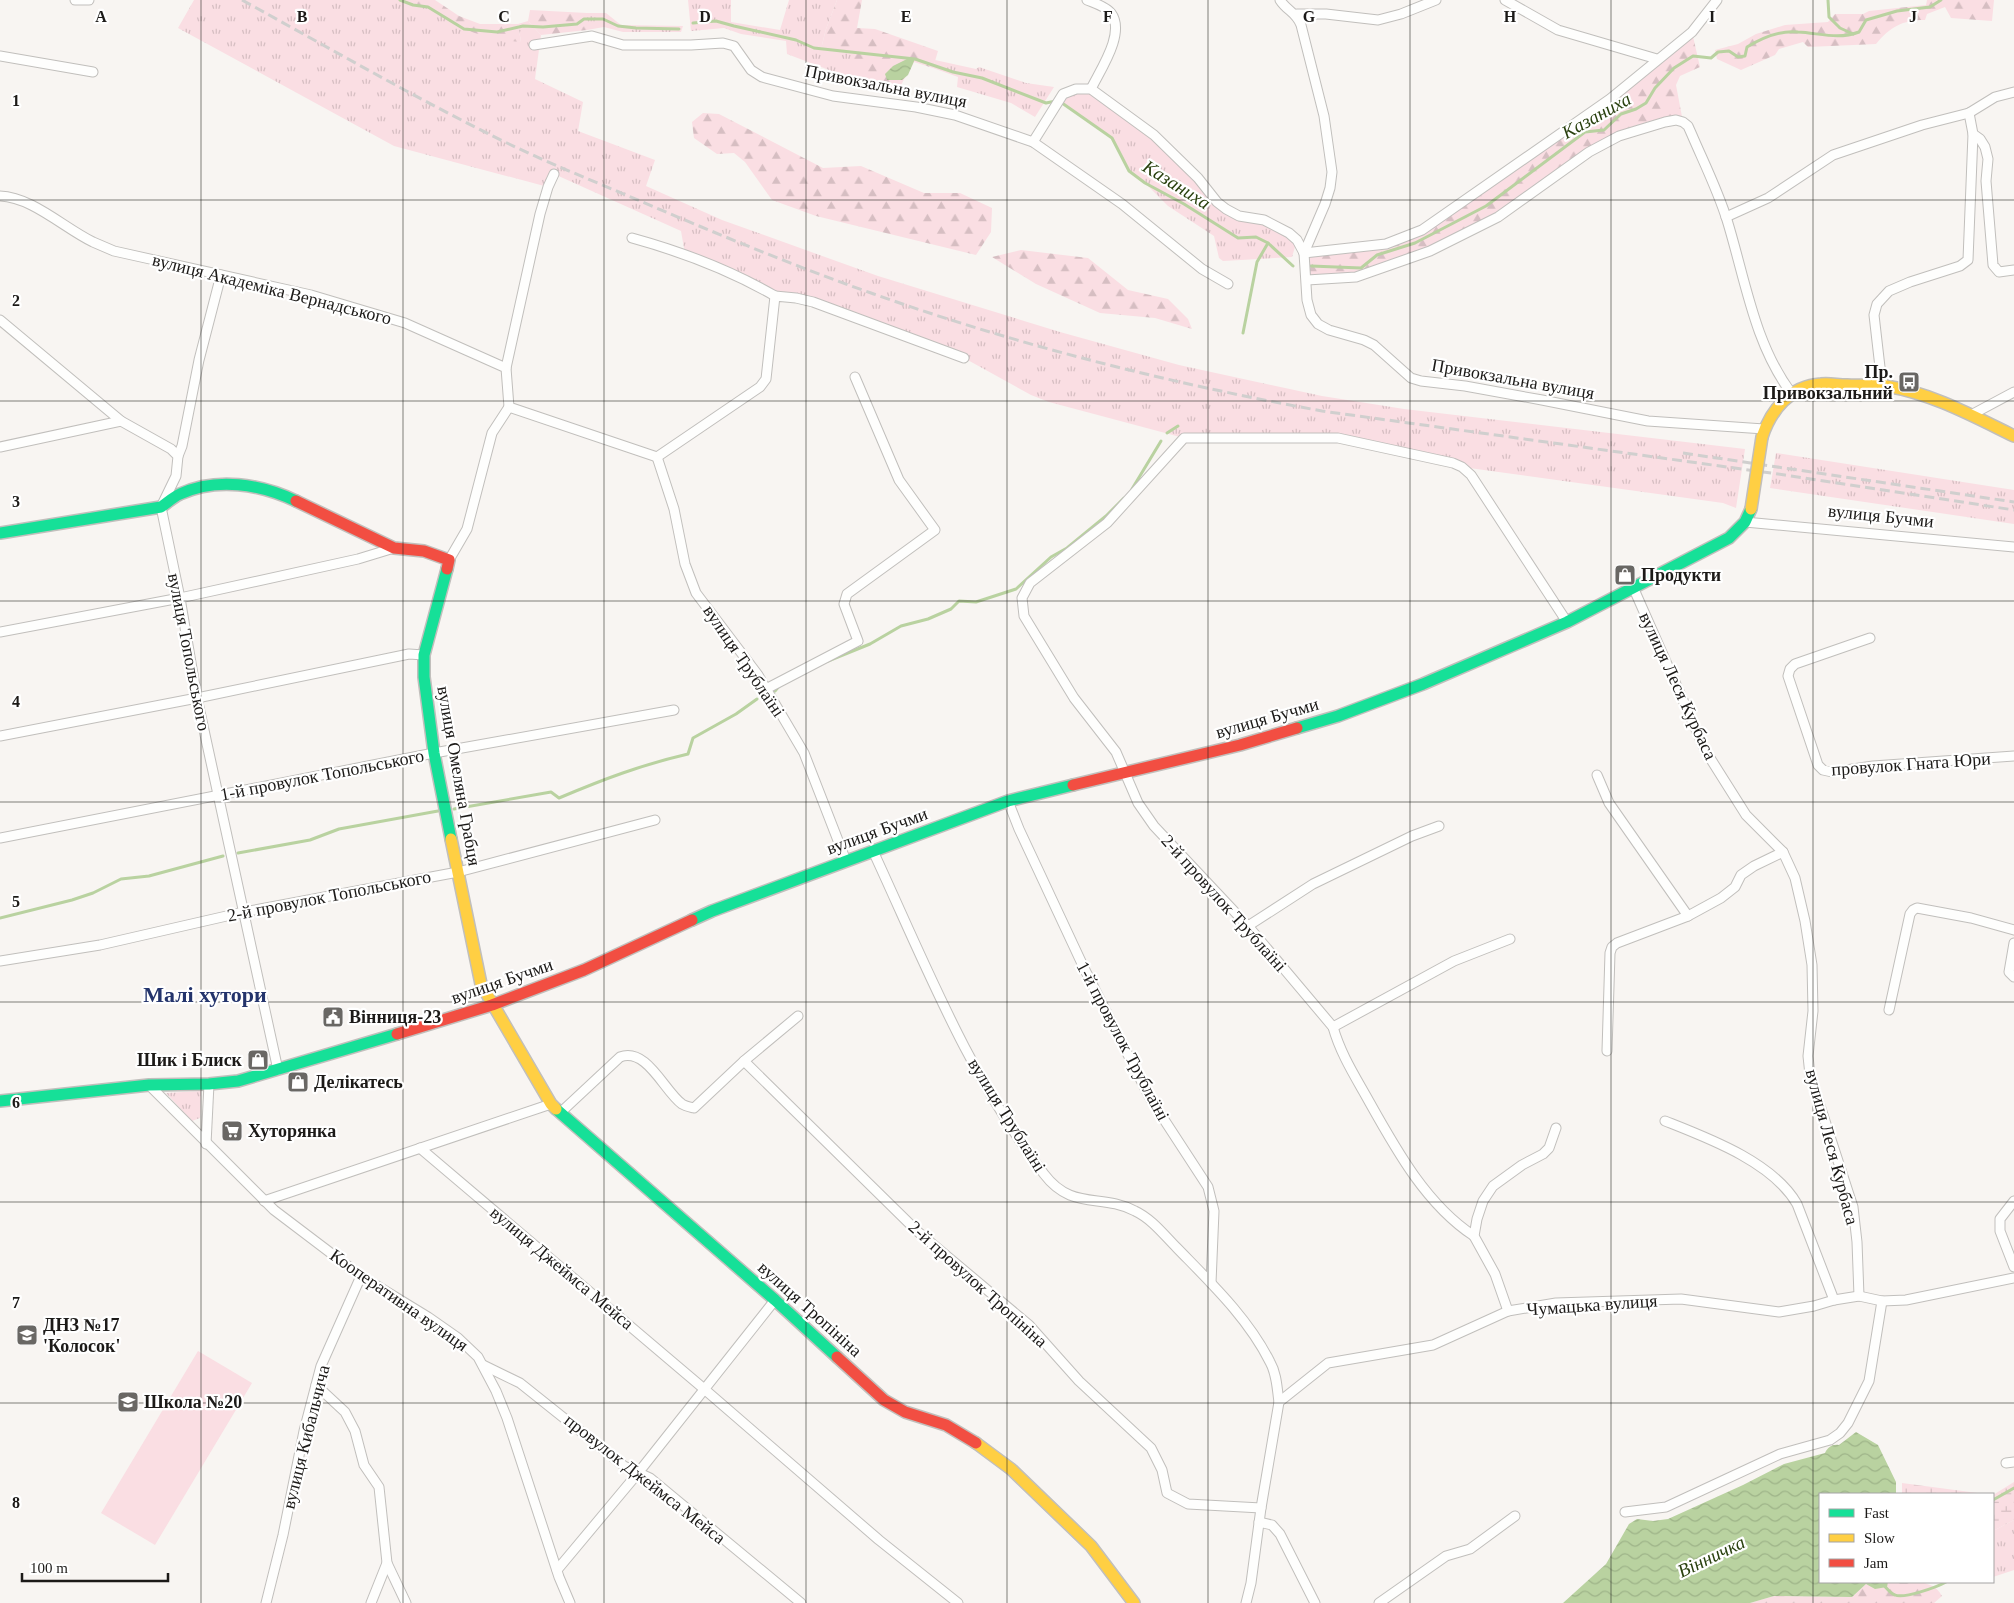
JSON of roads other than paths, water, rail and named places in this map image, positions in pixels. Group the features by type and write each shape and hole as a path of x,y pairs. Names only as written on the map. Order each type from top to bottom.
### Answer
{"street":[{"path":"75,0 89,0"},
{"path":"1087,0 1101,5 1111,13 1116,27 1113,45 1090,89"},
{"path":"1280,0 1285,7 1297,14 1326,14 1378,20 1401,14 1436,0"},
{"path":"1505,0 1558,30 1657,59"},
{"path":"1304,252 1386,244 1422,230 1610,99 1692,32 1717,0"},
{"path":"1297,14 1318,88 1332,172 1325,204 1304,252"},
{"name":"Привокзальна вулиця","path":"534,45 592,36 623,45 691,45 722,42 734,46 751,70 762,77 833,96 955,115 1033,142 1122,204 1202,270 1228,284"},
{"path":"0,56 92,72"},
{"path":"1033,142 1063,94 1076,89 1090,89 1154,135 1198,178 1216,202 1226,210 1239,216 1264,220 1278,226 1297,240 1304,252"},
{"path":"1726,217 1768,198 1834,155 1922,125 1968,113 1994,97 2014,92"},
{"path":"1884,386 1881,376 1874,315 1877,304 1889,291 1910,282 1960,266 1968,260 1973,134 1968,113"},
{"path":"1307,280 1356,277 1430,252 1498,217 1589,152 1619,136 1665,122 1683,122 1688,126 1726,217 1762,338 1776,371 1792,394"},
{"path":"1973,134 1980,139 1985,147 1988,159 1986,181 1993,265 1999,272 2014,270"},
{"path":"0,533 161,507 179,494 204,486 219,483 240,484 277,492 394,548 424,551 449,560 467,528 492,433 509,407 506,368 540,214 554,174"},
{"name":"вулиця Академіка Вернадського","path":"0,196 14,198 27,203 93,242 114,250 311,296 405,323 506,368"},
{"path":"632,238 671,249 726,270 775,296 813,302 964,358"},
{"name":"Привокзальна вулиця","path":"1304,252 1307,300 1311,315 1318,324 1329,330 1364,340 1374,345 1411,378 1542,400 1648,421 1763,433"},
{"path":"161,507 176,476 178,456 182,446 199,360 221,275"},
{"path":"509,407 657,457 760,387 766,379 775,296"},
{"path":"0,320 121,421 171,449 178,456"},
{"path":"766,689 858,641 844,604 846,594 935,530 900,480 855,377"},
{"path":"1763,433 1776,408 1792,394 1819,384 1884,386 1933,400 1971,415 2014,436"},
{"path":"1971,415 2014,392"},
{"path":"0,447 121,421"},
{"name":"вулиця Бучми","path":"0,1101 149,1085 209,1084 238,1081 278,1070 492,1005 584,970 712,911 1008,801 1240,745 1338,716 1424,684 1568,622 1729,538 1745,522 1750,509 1763,433"},
{"name":"2-й провулок Трублаїні","path":"1474,1236 1457,1225 1424,1188 1399,1152 1338,1046 1333,1027 1248,926 1154,826 1138,803 1116,752 1074,698 1024,616 1022,598 1030,583 1107,523 1184,438 1338,438 1453,463 1462,467 1471,475 1568,622"},
{"name":"вулиця Трублаїні","path":"657,457 674,509 685,564 696,593 758,676 804,753 846,861"},
{"name":"вулиця Топольського","path":"161,507 217,796 278,1070"},
{"name":"вулиця Бучми","path":"1745,522 2014,547"},
{"path":"0,632 180,598 358,559 394,548"},
{"name":"вулиця Омеляна Грабця","path":"449,560 424,655 424,677 434,753 481,984 492,1005"},
{"name":"вулиця Леся Курбаса","path":"1633,588 1705,750 1746,815 1783,852 1796,878 1806,921 1812,966 1813,1011 1808,1056 1810,1075 1853,1207 1857,1242 1859,1296"},
{"name":"провулок Гната Юри","path":"1870,638 1795,664 1790,669 1788,676 1818,765 1823,770 1832,772 1873,766 2014,756"},
{"path":"0,736 409,654 424,655"},
{"name":"1-й провулок Топольського","path":"0,838 434,753 674,710"},
{"path":"1597,775 1609,804 1688,916"},
{"name":"1-й провулок Трублаїні","path":"1008,801 1019,830 1084,968 1150,1098 1208,1187 1214,1211 1211,1284"},
{"name":"2-й провулок Топольського","path":"0,961 100,945 244,912 458,872 655,820"},
{"path":"1248,926 1314,884 1412,836 1438,826"},
{"name":"вулиця Трублаїні","path":"873,851 960,1041 1006,1122 1044,1176 1058,1190 1077,1199 1120,1205 1147,1217 1211,1284 1244,1322 1272,1364 1279,1402"},
{"path":"1607,1051 1610,952 1612,947 1617,943 1688,916 1721,898 1735,886 1741,875 1783,852"},
{"path":"1889,1010 1910,914 1913,910 1917,908 1971,918 2014,930"},
{"path":"1333,1027 1454,961 1510,939"},
{"path":"2014,943 2009,972 2014,977"},
{"name":"вулиця Тропініна","path":"492,1005 551,1104 560,1113 775,1300 884,1400 905,1412 946,1425 970,1439 1011,1469 1090,1546 1134,1603"},
{"path":"560,1113 620,1057 628,1054 636,1056 644,1062 682,1104 694,1108 744,1061 798,1016"},
{"name":"2-й провулок Тропініна","path":"744,1061 917,1231 1029,1325 1079,1381 1151,1448 1162,1470 1167,1493 1188,1504 1261,1508"},
{"path":"206,1144 209,1084"},
{"name":"Кооперативна вулиця","path":"149,1085 264,1201 361,1276 428,1317 470,1348 483,1365 508,1418 557,1570 570,1603"},
{"path":"264,1201 551,1104"},
{"path":"1665,1121 1723,1145 1753,1162 1790,1192 1798,1204 1834,1300"},
{"path":"1508,1311 1494,1274 1474,1236 1483,1201 1492,1186 1522,1165 1543,1154 1549,1148 1556,1128"},
{"name":"вулиця Джеймса Мейса","path":"420,1148 704,1388 879,1540 958,1603"},
{"path":"2014,1201 2000,1219 2000,1231 2014,1267"},
{"name":"вулиця Кибальчича","path":"266,1603 283,1535 304,1431 321,1366 361,1276"},
{"name":"Чумацька вулиця","path":"1279,1402 1328,1363 1433,1345 1508,1311 1556,1303 1681,1299 1779,1312 1859,1296 1882,1301 1906,1300 2014,1278"},
{"path":"557,1570 638,1473 775,1300"},
{"path":"1625,1512 1666,1507 1780,1454 1830,1440 1840,1434 1848,1423 1869,1381 1882,1301"},
{"name":"провулок Джеймса Мейса","path":"483,1365 520,1383 624,1466 650,1478 801,1603"},
{"path":"316,1385 345,1412 355,1431 364,1466 379,1487 387,1563 406,1603"},
{"path":"1246,1603 1252,1583 1261,1508 1279,1402"},
{"path":"1379,1603 1446,1556 1470,1549 1514,1516"},
{"path":"1259,1522 1272,1525 1280,1534 1315,1603"},
{"path":"371,1603 387,1563"}],"water":[{"path":"907,59 915,59 908,75 902,80 887,80 885,74 893,66"},
{"path":"1856,1432 1878,1445 1896,1482 1896,1493 1819,1493 1819,1583 1888,1583 1887,1587 1875,1589 1866,1584 1852,1597 1774,1596 1750,1603 1563,1603 1606,1564 1629,1524 1637,1519 1653,1521 1668,1519 1784,1464 1825,1453 1830,1446 1839,1445"}],"waterway":[{"name":"Казаниха","path":"400,0 413,5 428,7 464,29 497,32 523,26 543,27 577,24 584,19 603,19 618,26 636,28 679,29"},
{"path":"1828,0 1829,17 1840,28 1853,34"},
{"name":"Казаниха","path":"1311,266 1361,268 1377,255 1415,243 1486,206 1585,132 1604,130 1621,114 1646,103 1655,88 1674,68 1693,56 1711,58 1718,52 1729,51 1738,57 1745,56 1747,47 1765,38 1785,32 1844,36 1859,32 1866,20 1897,11 1930,7 1941,0"},
{"path":"693,23 716,21 796,40 814,48 915,59 953,72 982,78 1046,103 1056,101"},
{"name":"Казаниха","path":"1062,103 1112,138 1129,171 1145,183 1184,204 1238,238 1256,237 1268,243 1293,266"},
{"path":"1243,333 1257,262 1268,243"},
{"path":"1167,433 1178,426"},
{"path":"1132,489 1161,441"},
{"path":"828,661 870,644 901,626 928,619 951,609 959,601 976,602 1016,589 1051,557 1067,548 1106,516 1124,498"},
{"path":"775,691 780,685"},
{"path":"454,809 551,792 559,798 623,773 688,754 693,738 736,714 757,699"},
{"path":"238,853 310,840 339,829 438,811"},
{"path":"0,918 72,900 93,893 121,879 149,876 223,856"},
{"name":"Вінничка","path":"1994,1499 2014,1488"},
{"name":"Вінничка","path":"1881,1583 1893,1594 1899,1596 1920,1592 1944,1583"}],"railway":[{"path":"242,0 442,110 563,169 816,273 926,312 1037,346 1150,375 1322,411 1785,475 2014,510"},
{"path":"1683,453 2014,502"}],"place":[{"name":"Пр. Привокзальний","path":"1909,382"},
{"name":"Продукти","path":"1625,575"},
{"name":"Вінниця-23","path":"333,1017"},
{"name":"Шик і Блиск","path":"258,1060"},
{"name":"Делікатесь","path":"298,1082"},
{"name":"Хуторянка","path":"232,1131"},
{"name":"ДНЗ №17 'Колосок'","path":"27,1335"},
{"name":"Школа №20","path":"128,1402"}],"district":[{"name":"Малі хутори","path":"205,994"}]}
